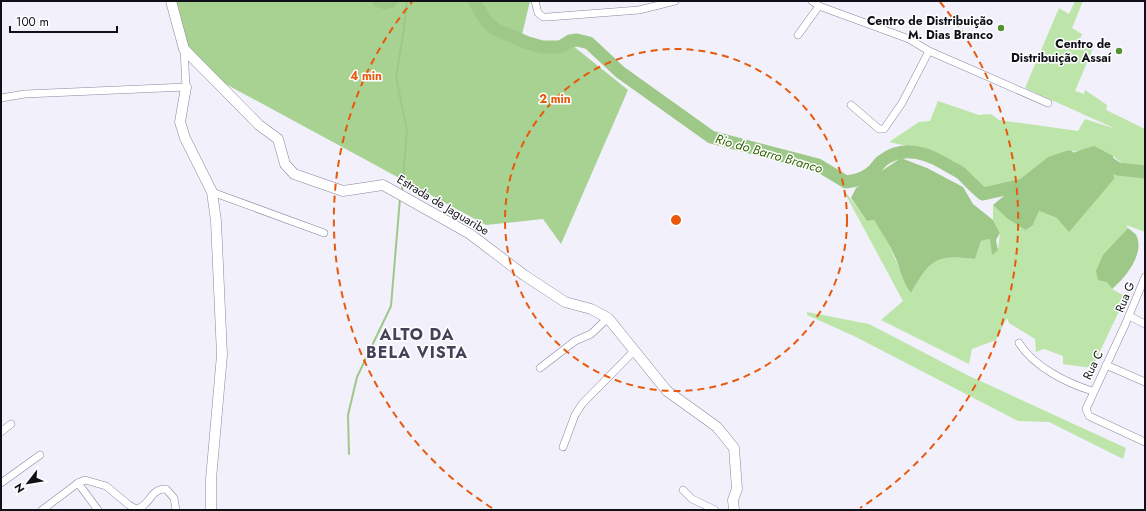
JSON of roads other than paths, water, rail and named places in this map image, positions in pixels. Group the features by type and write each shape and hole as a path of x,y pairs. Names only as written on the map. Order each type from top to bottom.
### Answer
{"street":[{"name":"Estrada de Jaguaribe","path":"171,1 184,49 259,125 278,139 285,164 294,174 343,192 383,185 470,234 524,275 565,302 591,309 608,318 620,330 634,351 667,391 717,427 734,448 737,489 734,500 734,510"},
{"path":"535,1 538,13 542,17 639,10 675,1"},
{"path":"812,1 819,6 909,40 929,51 1048,102"},
{"path":"798,35 819,6"},
{"path":"184,49 186,86 180,122 185,138 212,192 216,221 222,354 210,480 211,510"},
{"path":"851,105 879,129 884,129 902,103 929,51"},
{"path":"1,98 25,94 186,86"},
{"path":"212,192 324,233"},
{"name":"Rua G","path":"1125,325 1145,277"},
{"path":"1129,316 1145,324"},
{"path":"540,368 574,341 591,334 608,318"},
{"name":"Rua C","path":"1125,325 1092,391 1086,409 1089,416 1145,442"},
{"path":"1019,343 1032,358 1046,368 1066,380 1092,391"},
{"path":"563,447 575,415 582,404 634,351"},
{"path":"1106,365 1145,382"},
{"path":"1,432 11,424"},
{"path":"1,483 40,455"},
{"path":"42,510 78,482 85,480 106,486 136,509 143,507 156,491 166,488 174,498 176,510"},
{"path":"78,482 98,510"},
{"path":"683,490 692,499 716,510"}],"waterway":[{"name":"Rio do Barro Branco","path":"379,1 386,3 391,1"},
{"path":"402,191 407,130 396,77 407,1"},
{"name":"Rio do Barro Branco","path":"474,1 487,22 495,29 528,43 542,47 560,47 570,41 577,40 589,43 620,72 711,137 818,165 846,182 865,177 890,156 897,153 914,152 930,156 961,173 983,194 1023,185 1051,163 1069,157"},
{"name":"Rio do Barro Branco","path":"1099,156 1118,169 1145,172"},
{"path":"349,454 348,415 357,377 391,306 400,198"}],"place":[{"name":"Centro de Distribuição M. Dias Branco","path":"1001,28"},
{"name":"Centro de Distribuição Assaí","path":"1119,51"}],"district":[{"name":"ALTO DA BELA VISTA","path":"417,343"}]}
